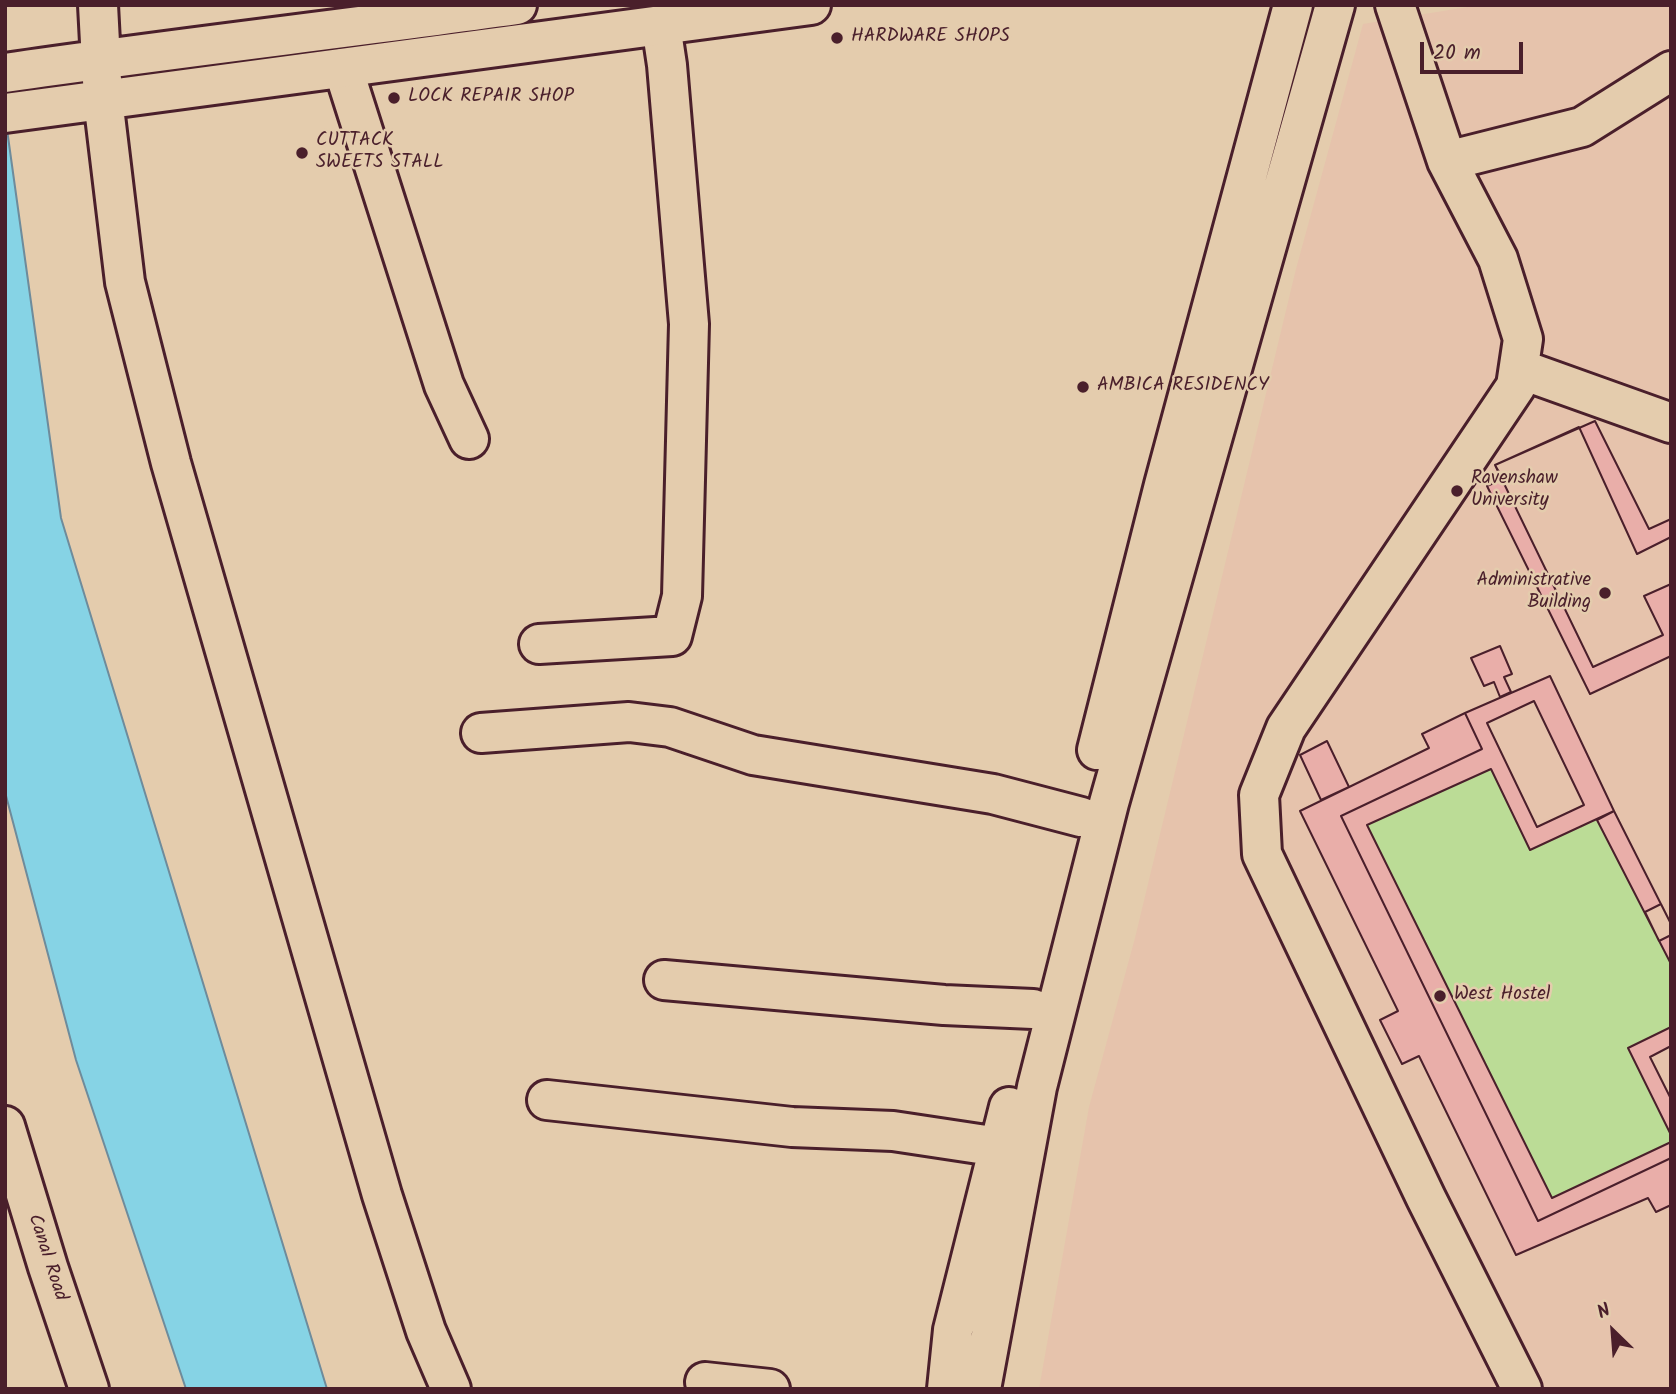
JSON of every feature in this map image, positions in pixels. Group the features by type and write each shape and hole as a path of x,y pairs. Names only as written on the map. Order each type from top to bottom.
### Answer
{"street":[{"path":"98,5 86,102 125,282 171,463 382,1195 426,1331 451,1389"},
{"path":"5,73 517,5"},
{"path":"5,113 811,5"},
{"path":"947,1389 953,1330 1164,485 1293,5"},
{"path":"981,1389 1037,1087 1109,803 1335,5"},
{"path":"1395,5 1447,161 1498,259 1523,339 1520,369 1516,386 1286,729 1258,795 1262,854 1426,1198 1522,1389"},
{"path":"539,644 672,636 682,596 689,324 667,65 661,25"},
{"path":"343,68 444,385 469,439"},
{"path":"1447,161 1582,127 1671,71"},
{"path":"1520,369 1671,423"},
{"path":"481,733 629,722 657,725 753,755 993,794 1081,817"},
{"path":"664,980 944,1005 1033,1009"},
{"path":"547,1100 792,1127 893,1131 999,1147"},
{"name":"Canal Road","path":"5,1126 89,1389"},
{"path":"705,1382 770,1389"}],"shaded area":[{"name":"Ravenshaw University","path":"1480,5 1671,5 1671,1389 1039,1389 1089,1107 1135,938 1296,269 1363,24"}],"green space":[{"path":"1491,769 1530,850 1597,820 1671,964 1671,1027 1628,1048 1671,1135 1671,1142 1552,1198 1367,825"}],"water":[{"path":"5,115 61,518 327,1389 186,1389 76,1060 5,792"}],"building":[{"name":"Administrative Building","path":"1595,421 1649,529 1671,519 1671,656 1590,694 1487,486 1503,479 1495,465"},
{"name":"Administrative Building","path":"1579,427 1637,554 1671,537 1671,584 1644,596 1663,635 1593,667 1495,465"},
{"path":"1500,646 1512,674 1504,677 1511,692 1500,697 1494,682 1484,686 1471,658"},
{"name":"West Hostel","path":"1550,676 1614,811 1530,850 1491,769 1367,825 1552,1198 1671,1142 1671,1158 1538,1221 1341,816 1482,749 1465,713"},
{"path":"1534,701 1584,805 1537,827 1487,723"},
{"name":"West Hostel","path":"1465,713 1482,749 1341,816 1538,1221 1671,1158 1671,1205 1656,1212 1648,1198 1516,1255 1419,1056 1402,1064 1380,1020 1398,1011 1300,811 1429,748 1422,734"},
{"path":"1327,741 1349,787 1321,800 1300,755"},
{"path":"1614,811 1671,924 1671,964 1597,820"},
{"path":"1661,904 1671,924 1671,935 1659,941 1645,912"},
{"path":"1671,1027 1671,1135 1628,1048"},
{"path":"1671,1046 1671,1099 1650,1057"}],"place":[{"name":"HARDWARE SHOPS","path":"837,38"},
{"name":"LOCK REPAIR SHOP","path":"394,98"},
{"name":"CUTTACK SWEETS STALL","path":"302,153"},
{"name":"AMBICA RESIDENCY","path":"1083,387"},
{"name":"Ravenshaw University","path":"1457,491"},
{"name":"Administrative Building","path":"1605,593"},
{"name":"West Hostel","path":"1440,996"}]}
